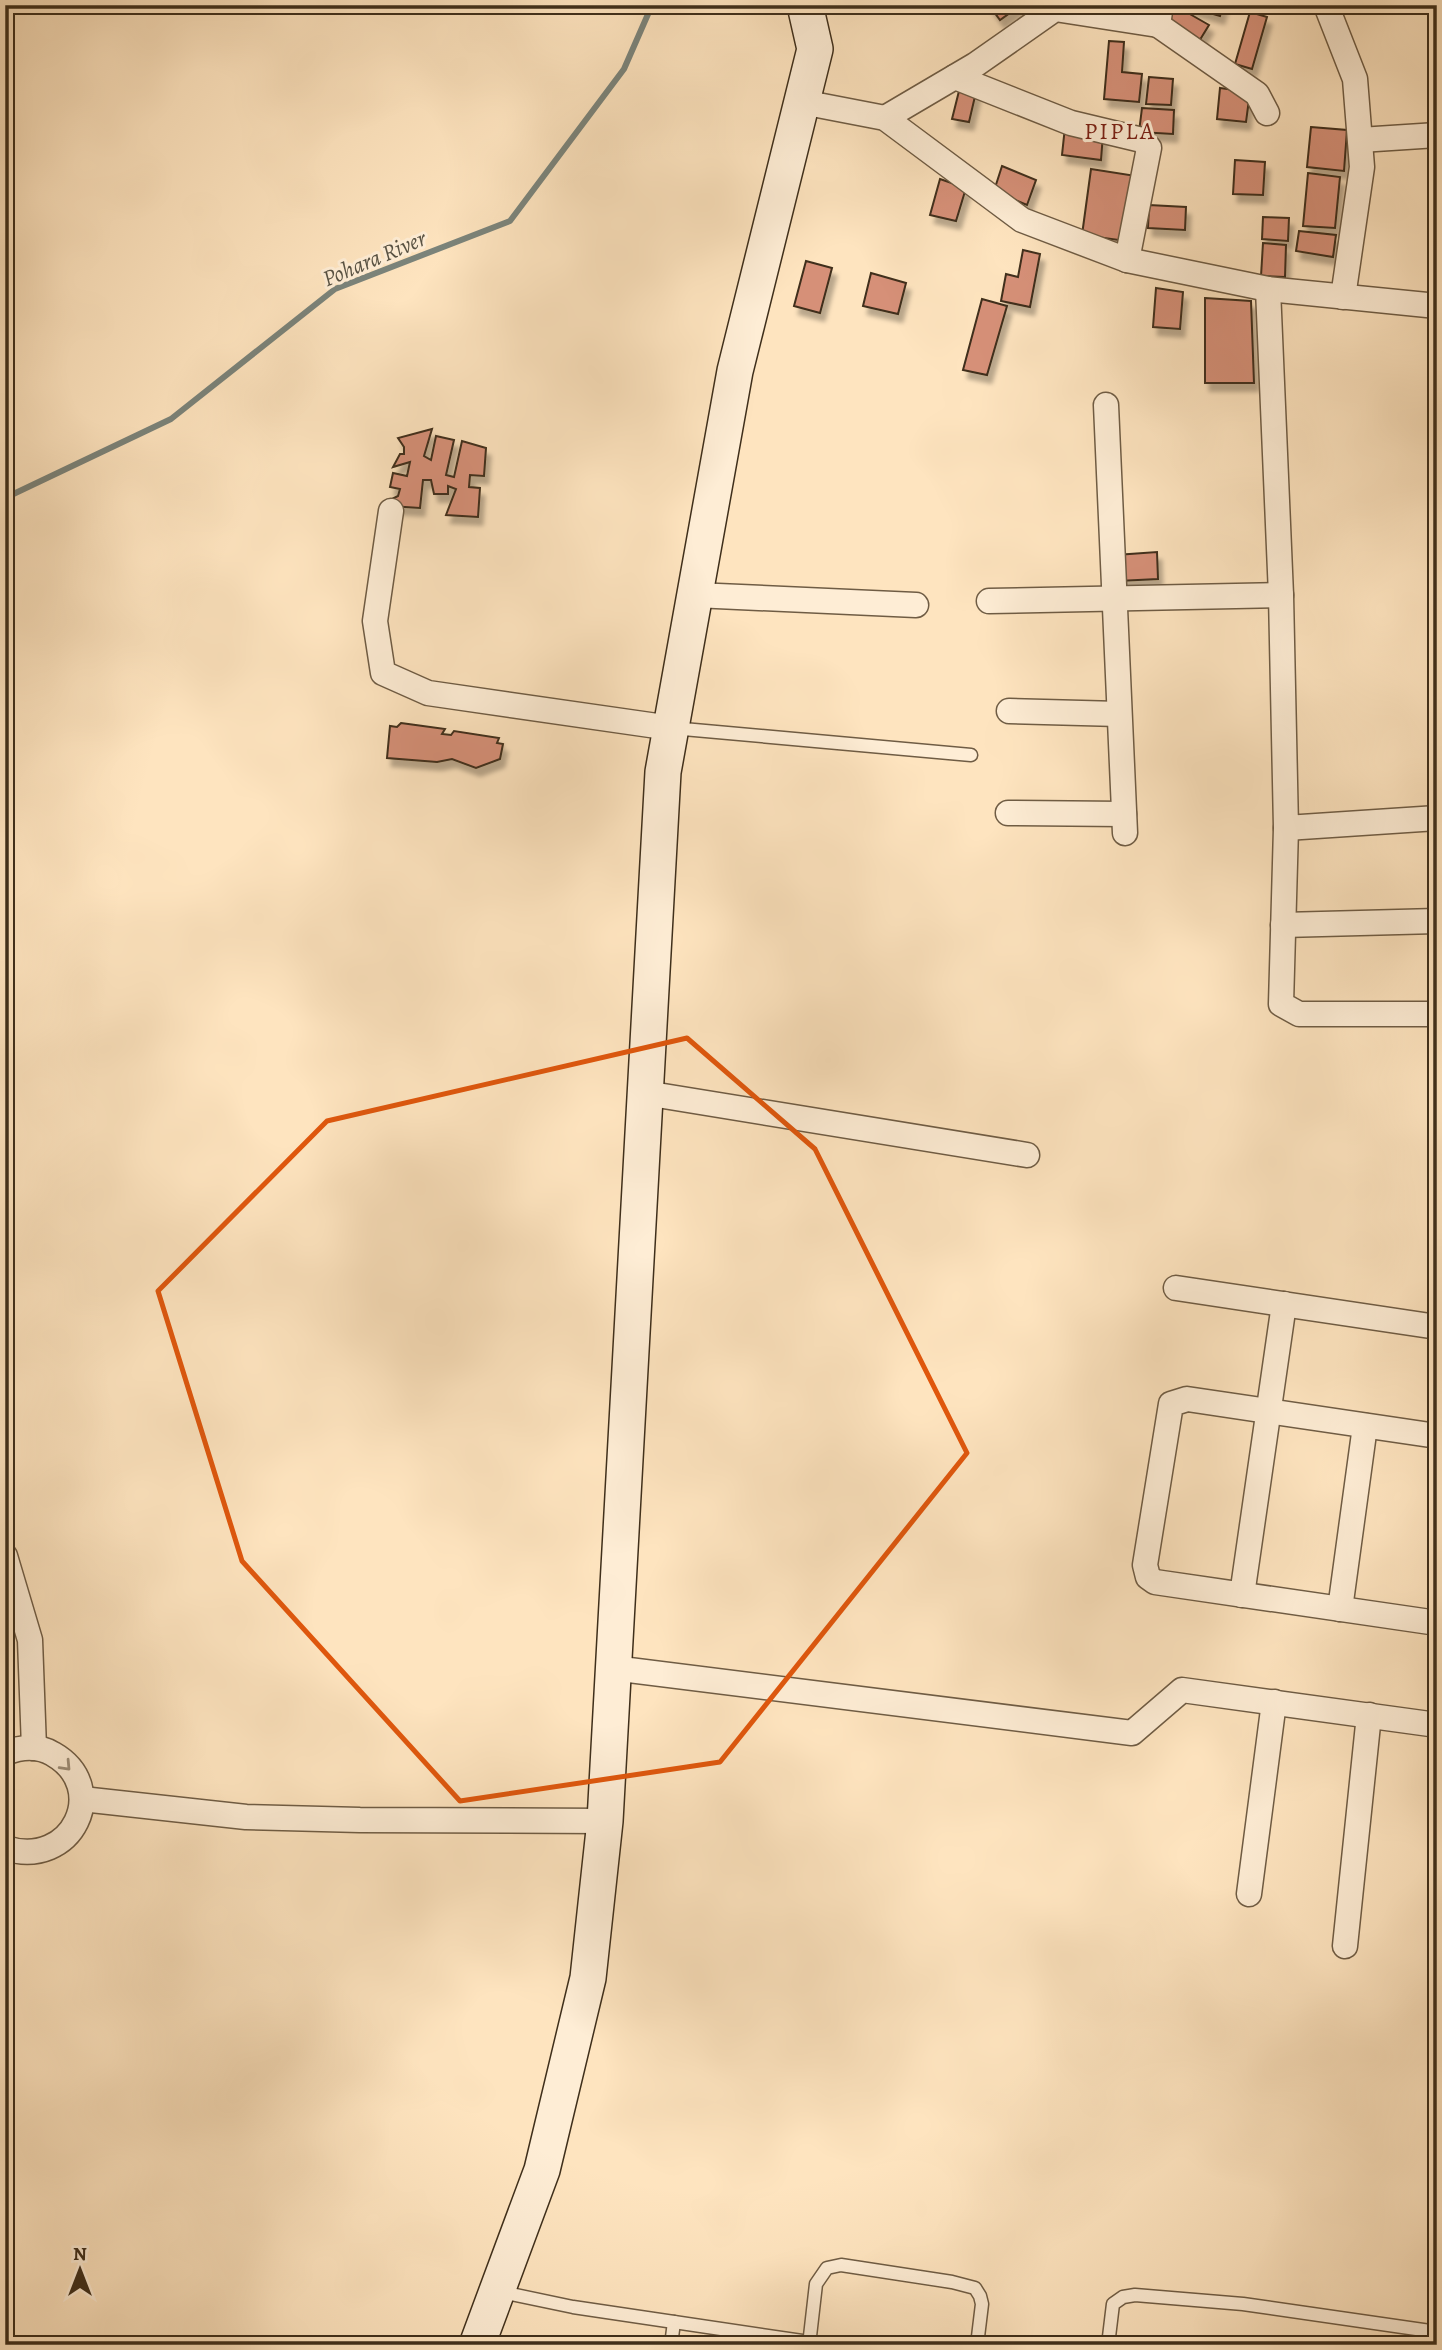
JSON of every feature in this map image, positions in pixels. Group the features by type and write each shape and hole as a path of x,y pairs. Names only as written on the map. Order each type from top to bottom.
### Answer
{"street":[{"path":"477,2345 542,2170 588,1978 605,1821 663,772 736,371 815,49 805,5"},
{"path":"1326,5 1355,79 1363,167 1343,297"},
{"path":"885,118 955,77 1055,9 1159,15 1257,94 1267,113"},
{"path":"955,77 1071,123 1142,140 1149,148 1127,260"},
{"path":"802,102 885,118 1022,220 1127,260 1268,289 1437,306"},
{"path":"1360,140 1437,135"},
{"path":"1268,289 1281,595 1286,828 1281,1004 1299,1014 1437,1014"},
{"path":"1008,813 1124,823 1105,405"},
{"path":"391,510 375,621 383,673 428,693 671,728"},
{"path":"695,595 916,605"},
{"path":"989,601 1281,595"},
{"path":"1010,711 1119,714"},
{"path":"1286,828 1437,818"},
{"path":"1283,925 1437,921"},
{"path":"645,1093 1027,1155"},
{"path":"1176,1288 1437,1327"},
{"path":"1242,1595 1284,1304"},
{"path":"1437,1436 1188,1399 1171,1404 1144,1565 1148,1577 1155,1582 1437,1623"},
{"path":"1340,1609 1366,1426"},
{"path":"5,1556 30,1640 34,1748"},
{"path":"613,1668 1132,1732 1182,1690 1437,1725"},
{"path":"1249,1894 1274,1702"},
{"path":"1345,1946 1369,1715"},
{"path":"5,1753 15,1749 34,1748 62,1759 79,1784 82,1800 79,1817 70,1833 56,1846 39,1852 21,1853 5,1848"},
{"path":"82,1800 246,1817 605,1821"}],"lane":[{"path":"671,728 971,755"},
{"path":"497,2291 573,2306 809,2343 816,2284 827,2268 841,2265 975,2288 982,2304 977,2345"},
{"path":"1108,2345 1113,2304 1123,2297 1135,2295 1243,2304 1437,2332"},
{"path":"671,2345 674,2322"}],"highlighted area":[{"path":"687,1038 815,1149 967,1453 720,1762 460,1801 242,1561 158,1291 327,1121"}],"building":[{"path":"989,5 1021,5 1000,20"},
{"path":"1174,5 1209,25 1198,43 1163,23"},
{"path":"1182,5 1223,5 1220,16"},
{"path":"1250,12 1267,17 1252,69 1235,64"},
{"path":"1109,41 1124,42 1122,72 1142,74 1139,102 1104,99"},
{"path":"1149,77 1173,79 1171,105 1146,104"},
{"path":"960,87 976,92 969,122 952,119"},
{"path":"1220,88 1250,92 1246,122 1217,119"},
{"path":"1142,108 1174,110 1173,134 1139,132"},
{"path":"1065,127 1103,134 1101,160 1062,155"},
{"path":"1311,127 1347,130 1344,171 1307,167"},
{"path":"1235,160 1265,162 1263,195 1233,194"},
{"path":"1002,166 1036,180 1027,205 994,191"},
{"path":"1091,169 1136,176 1126,241 1082,235"},
{"path":"1308,173 1340,177 1335,228 1303,226"},
{"path":"940,179 966,188 956,221 930,215"},
{"path":"1149,205 1186,207 1185,230 1148,228"},
{"path":"1263,217 1289,218 1288,241 1262,239"},
{"path":"1299,231 1336,235 1333,257 1296,251"},
{"path":"1263,243 1286,245 1285,277 1261,276"},
{"path":"1023,250 1040,254 1030,307 1001,301 1006,274 1018,277"},
{"path":"806,261 832,268 820,313 794,306"},
{"path":"871,273 906,283 898,314 863,306"},
{"path":"1156,288 1183,292 1180,329 1153,327"},
{"path":"1205,298 1251,301 1254,383 1205,383"},
{"path":"982,299 1007,306 987,375 963,370"},
{"path":"432,429 424,456 431,460 436,436 454,440 446,475 454,477 462,441 486,448 484,476 470,475 469,487 480,488 478,517 446,515 456,489 448,486 448,494 434,494 431,480 423,480 420,508 390,506 400,489 390,487 393,473 407,476 410,462 393,467 400,454 404,454 404,447 398,438"},
{"path":"1157,552 1158,579 1118,581 1116,555"},
{"path":"401,723 445,729 442,734 451,735 454,731 499,738 497,743 503,744 500,759 476,768 452,759 437,762 387,758 390,726 397,727"}],"waterway":[{"name":"Pohara River","path":"5,498 171,419 335,289 510,221 624,69 652,5"}],"district":[{"name":"PIPLA","path":"1120,131"}]}
